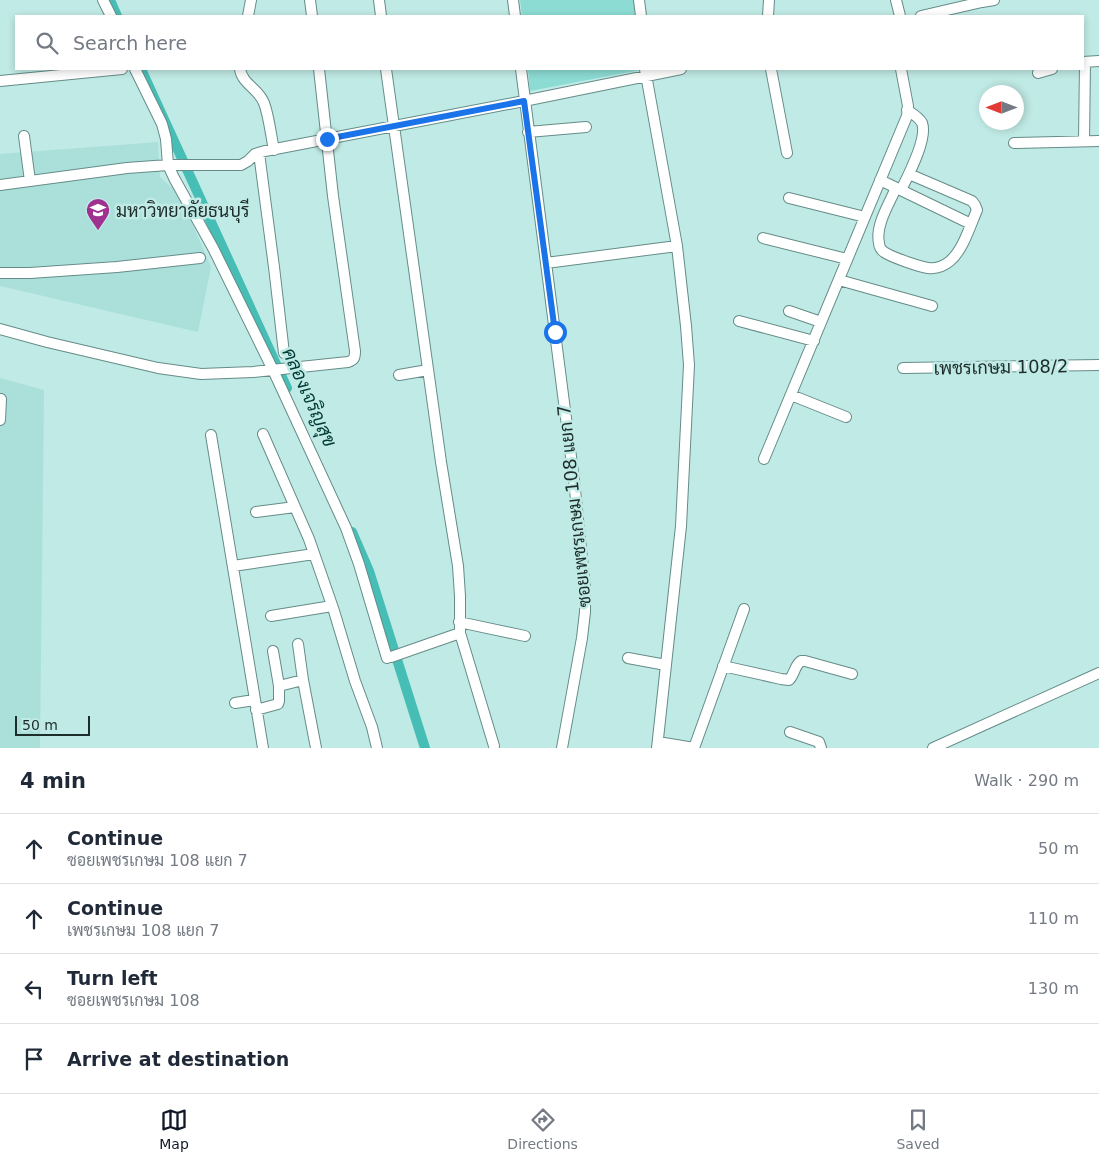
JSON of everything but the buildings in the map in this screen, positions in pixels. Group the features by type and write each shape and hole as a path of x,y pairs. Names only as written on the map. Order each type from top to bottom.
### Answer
{"street":[{"path":"103,0 110,15"},
{"path":"248,15 251,0"},
{"path":"310,0 312,15"},
{"path":"379,0 381,15"},
{"path":"513,0 515,15"},
{"path":"639,0 641,15"},
{"path":"768,15 769,0"},
{"path":"896,0 900,15"},
{"path":"926,15 994,0"},
{"path":"1084,141 1084,62 1099,61"},
{"path":"0,81 112,70"},
{"path":"135,70 162,124 171,164 182,193 213,248 275,370 346,528 389,657 460,633"},
{"path":"240,70 245,81 259,94 264,103 274,150"},
{"path":"0,329 158,368 201,374 293,369 352,360 355,357 333,196 319,70"},
{"path":"386,70 428,370 458,566 460,633 494,746"},
{"name":"ซอยเพชรเกษม 108 แยก 7","path":"521,70 574,480 584,587 585,612 582,638 562,748"},
{"path":"0,185 171,164 241,165 259,153 524,101 646,72 669,70"},
{"path":"771,70 787,153"},
{"path":"764,459 904,125 908,110 901,70"},
{"path":"1038,73 1048,70"},
{"path":"646,72 677,246 689,365 681,526 658,745 694,748 744,609"},
{"path":"908,110 919,118 923,125 920,150 878,232 878,241 880,248 884,252 914,264 929,268 939,267 957,254 977,210 972,201 909,174"},
{"path":"528,132 586,127"},
{"path":"24,136 30,181"},
{"path":"1014,143 1099,141"},
{"path":"259,153 284,353"},
{"path":"880,180 971,224"},
{"path":"789,198 865,217"},
{"path":"763,238 847,259"},
{"path":"546,263 677,246"},
{"path":"0,273 30,273 117,267 200,258"},
{"path":"839,280 932,306"},
{"path":"789,311 821,322"},
{"path":"739,321 814,341"},
{"name":"เพชรเกษม 108/2","path":"903,368 1099,365"},
{"path":"399,375 428,370"},
{"path":"791,395 846,417"},
{"path":"0,420 1,398"},
{"path":"263,434 314,554 372,727 377,748"},
{"path":"211,436 263,748"},
{"path":"256,512 295,507"},
{"path":"233,566 314,554"},
{"path":"271,616 332,606"},
{"path":"460,622 525,636"},
{"path":"298,644 302,680 316,748"},
{"path":"235,703 255,705 278,704 278,686 273,651"},
{"path":"628,658 666,665"},
{"path":"723,666 781,680 789,680 800,661 852,674"},
{"path":"933,748 1099,673"},
{"path":"278,686 302,680"},
{"path":"790,732 818,742 821,748"}],"shaded area":[{"path":"520,0 634,0 635,15 522,15"},
{"path":"528,70 640,70 530,91"},
{"name":"มหาวิทยาลัยธนบุรี","path":"158,142 160,177 180,195 211,267 198,332 0,286 0,154"},
{"path":"0,378 44,390 40,748 0,748"}],"waterway":[{"name":"คลองเจริญสุข","path":"110,0 117,15"},
{"name":"คลองเจริญสุข","path":"141,70 287,388"},
{"name":"คลองเจริญสุข","path":"352,532 369,571 425,748"}],"place":[{"name":"มหาวิทยาลัยธนบุรี","path":"98,231"}],"route":[{"path":"327,139 524,101 555,332"}]}
